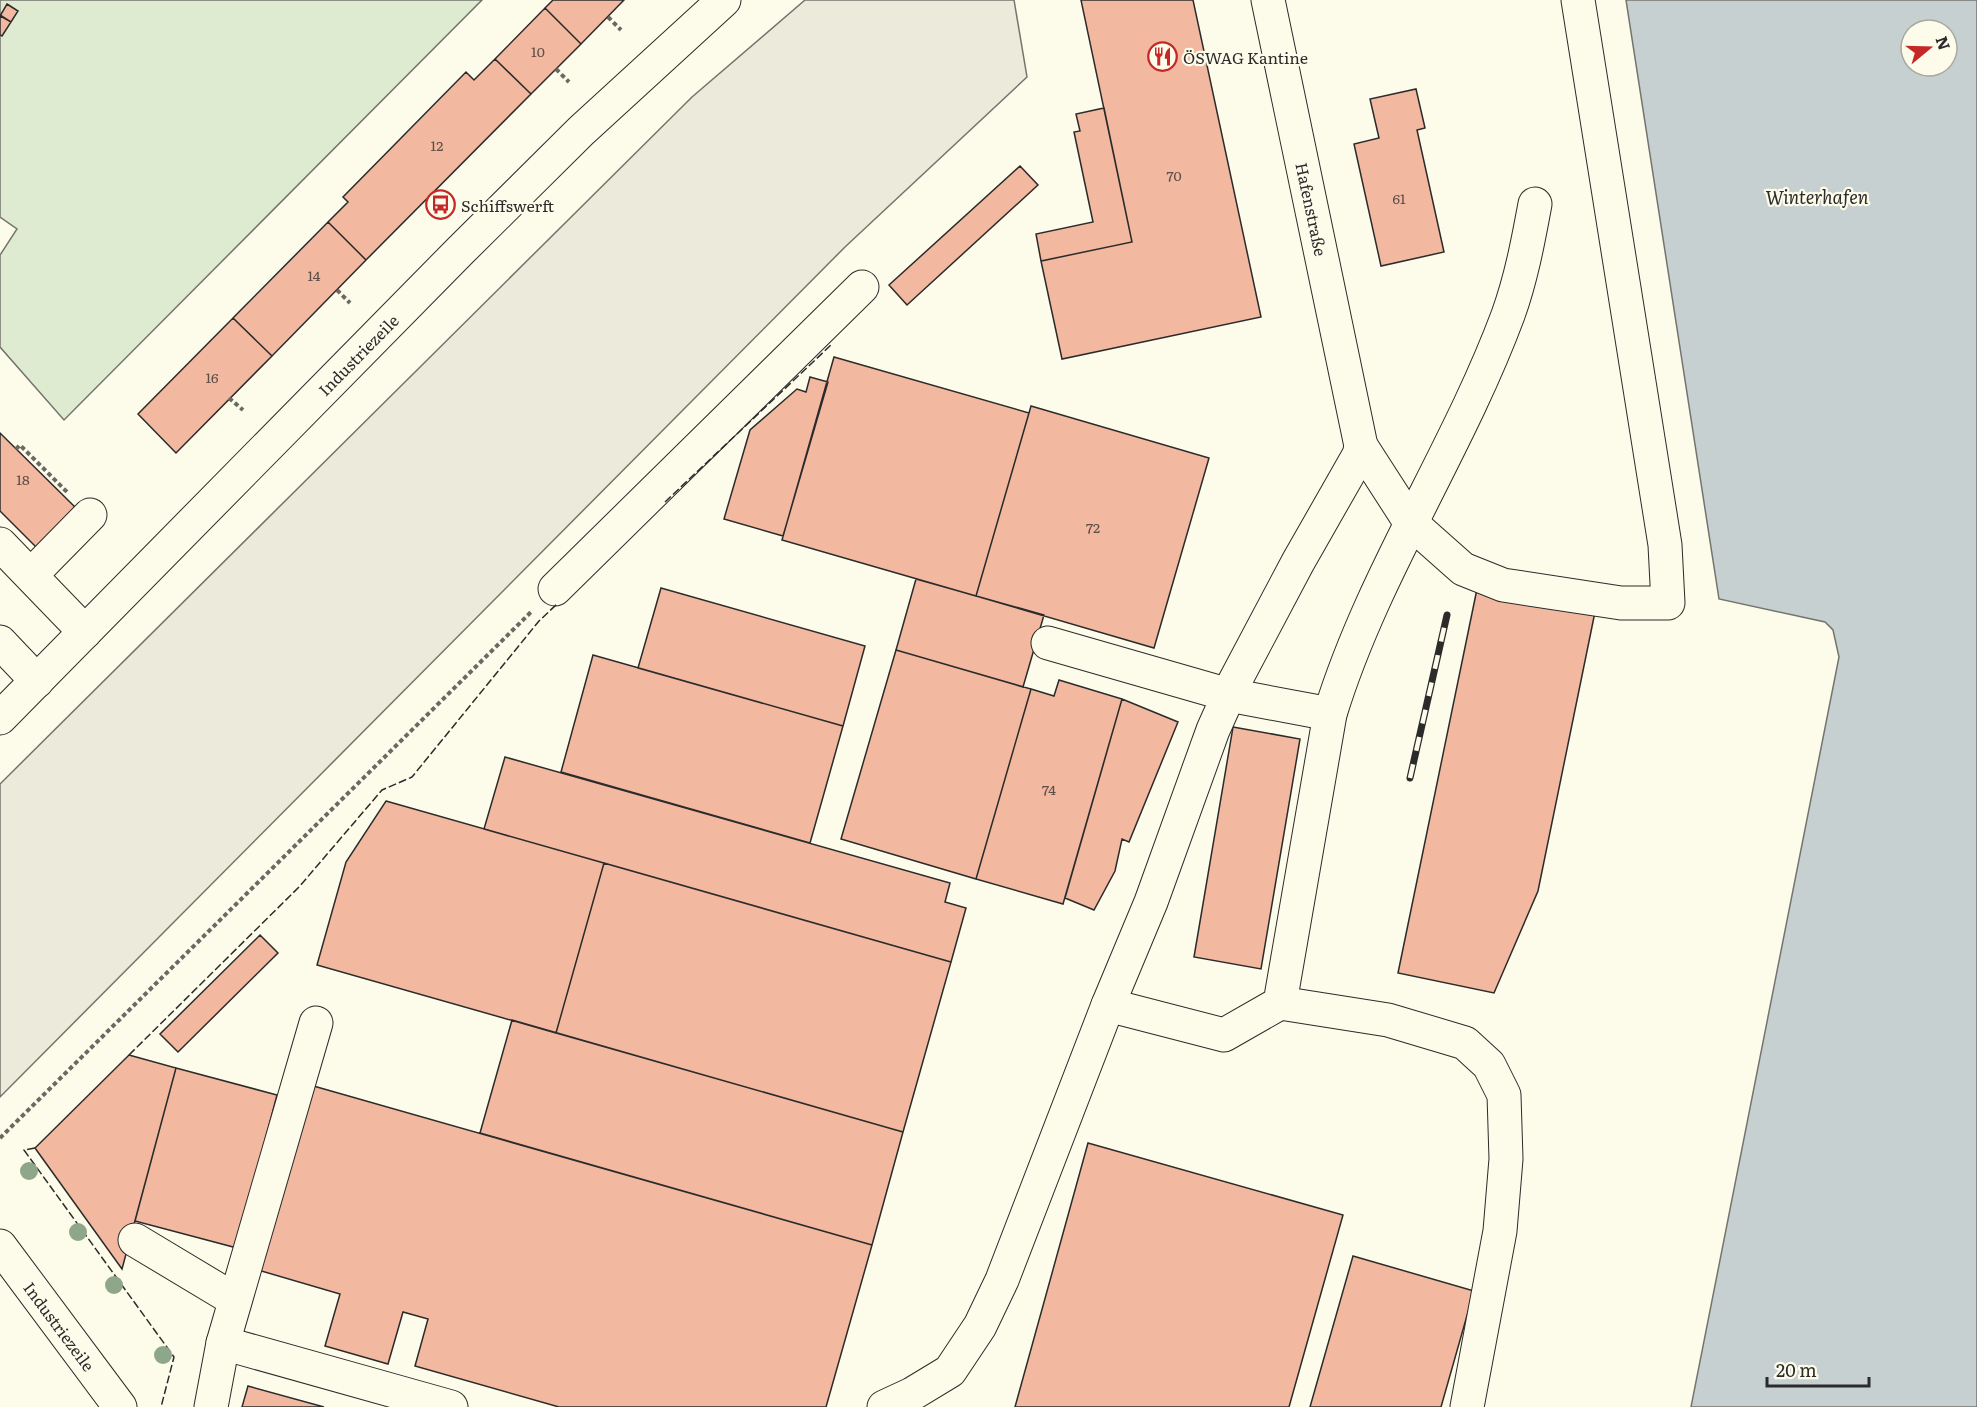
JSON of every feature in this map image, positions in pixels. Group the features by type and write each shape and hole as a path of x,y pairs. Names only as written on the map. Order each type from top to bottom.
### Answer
{"main road":[{"name":"Industriezeile","path":"0,718 460,250 581,131 724,0"},
{"name":"Hafenstraße","path":"1268,0 1358,433"},
{"path":"1358,433 1410,522 1463,569 1503,585 1621,603 1668,603 1665,545 1578,0"},
{"path":"1280,1003 1330,714 1350,655 1410,522 1484,375 1525,260 1535,204"},
{"path":"555,589 862,287"},
{"path":"884,1407 912,1394 950,1371 980,1326 1006,1269 1150,902 1186,798 1229,695 1298,562 1354,465 1358,433"},
{"path":"31,575 90,515"},
{"path":"0,544 85,632"},
{"path":"0,642 37,681"},
{"path":"1048,643 1229,695 1330,714"},
{"path":"1108,1005 1224,1035 1280,1003 1389,1020 1465,1042 1490,1065 1504,1095 1506,1159 1500,1232 1467,1407"},
{"path":"212,1407 223,1342 316,1023"},
{"path":"135,1240 235,1300"},
{"name":"Industriezeile","path":"0,1246 120,1407"},
{"path":"223,1342 451,1407"}],"path":[{"path":"608,17 621,30"},
{"path":"556,69 569,82"},
{"path":"337,290 350,303"},
{"path":"229,398 243,410"},
{"path":"0,1138 555,589"}],"green space":[{"path":"0,0 482,0 64,420 0,347 0,255 17,229 0,217"}],"shaded area":[{"path":"805,0 1014,0 1027,77 845,247 0,1097 0,784 692,97"}],"water":[{"name":"Winterhafen","path":"1626,0 1977,0 1977,1407 1691,1407 1839,657 1833,630 1825,622 1719,599"}],"building":[{"path":"553,0 624,0 581,44 545,8"},
{"path":"1081,0 1193,0 1261,317 1062,359 1041,261 1132,242"},
{"path":"7,4 18,11 11,22 0,16"},
{"path":"545,8 581,44 531,94 495,59"},
{"path":"0,15 11,22 2,36 0,35"},
{"path":"495,59 531,94 366,260 328,222 348,202 343,197 466,72 474,80"},
{"path":"1416,89 1425,128 1417,130 1444,252 1381,266 1354,144 1379,138 1370,99"},
{"path":"1104,108 1132,242 1041,261 1036,234 1093,222 1074,132 1080,131 1076,114"},
{"path":"1020,166 1038,185 907,305 889,285"},
{"path":"328,222 366,260 272,356 233,318"},
{"path":"233,318 272,356 176,453 138,414"},
{"path":"834,357 1029,413 976,596 782,540"},
{"path":"810,377 828,382 783,536 724,519 750,430 797,389 806,392"},
{"path":"1031,406 1209,458 1154,648 976,596"},
{"path":"0,433 77,509 38,549 0,511"},
{"path":"916,579 1044,615 1023,687 896,650"},
{"path":"661,588 865,646 843,726 638,668"},
{"path":"1477,589 1595,612 1538,891 1494,993 1398,973"},
{"path":"896,650 1031,689 976,879 841,839"},
{"path":"593,655 843,726 810,843 561,772"},
{"path":"1059,680 1122,699 1063,904 976,879 1031,689 1054,696"},
{"path":"1122,699 1178,722 1129,842 1122,839 1115,871 1094,910 1065,898"},
{"path":"1233,727 1300,739 1261,969 1194,957"},
{"path":"505,757 950,883 945,902 966,908 951,962 484,829"},
{"path":"386,801 604,863 556,1033 317,965 346,862"},
{"path":"604,863 951,962 903,1132 556,1033"},
{"path":"260,935 278,953 178,1052 160,1034"},
{"path":"512,1020 903,1132 872,1245 480,1133"},
{"path":"129,1055 176,1068 122,1269 35,1148"},
{"path":"176,1068 277,1095 237,1248 135,1221"},
{"path":"310,1085 872,1245 826,1407 559,1407 415,1366 428,1319 403,1312 388,1364 325,1346 340,1294 258,1270"},
{"path":"1088,1143 1343,1215 1289,1407 1015,1407"},
{"path":"1353,1256 1474,1291 1441,1407 1310,1407"},
{"path":"248,1386 324,1407 242,1407"}],"railway":[{"path":"1410,778 1447,615"}],"fence":[{"path":"665,502 832,344"},
{"path":"129,1055 299,887 382,790 412,777 539,621 558,603"},
{"path":"35,1148 24,1150 174,1357 161,1407"}],"place":[{"name":"ÖSWAG Kantine","path":"1162,57"},
{"name":"Schiffswerft","path":"440,205"}]}
